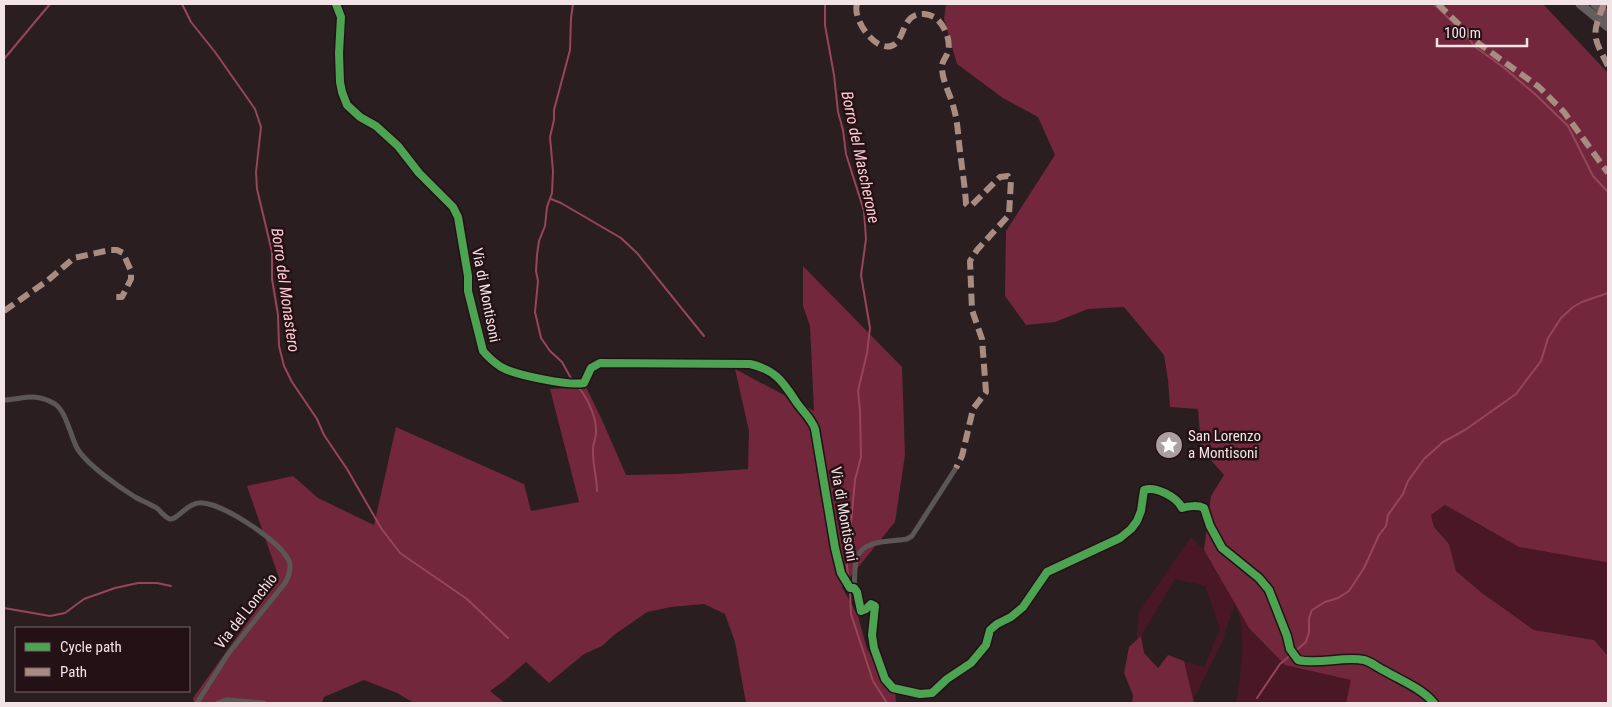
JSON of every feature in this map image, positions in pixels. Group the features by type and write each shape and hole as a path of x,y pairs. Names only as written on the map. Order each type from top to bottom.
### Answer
{"highway":[{"path":"1580,4 1608,27"},
{"path":"1595,4 1608,16"}],"street":[{"name":"Via di Montisoni","path":"336,4 341,16 340,82 347,105 360,117 376,126 398,146 419,173 454,210 459,227 468,291 483,351 508,370 570,384 584,383 591,368 600,363 750,364 769,370 782,380 798,405 811,420 841,573 850,588 854,588"},
{"name":"Via del Lonchio","path":"4,400 35,396 55,404 62,412 76,447 82,455 136,497 152,505 171,519 193,504 200,502 212,504 259,530 279,549 289,562 290,570 285,583 228,654 197,703"},
{"name":"Via di Montisoni","path":"956,468 912,536 907,539 872,544 862,549 856,558 854,588 857,592 861,611 870,604 874,606 872,635 874,648 884,679 893,688 916,694 932,692 947,679 971,664 986,645 990,630 1023,607 1047,572 1120,538 1131,529 1138,521 1144,490 1149,488 1176,498 1182,508 1191,506 1204,508 1210,526 1222,548 1259,578 1269,590 1287,636 1290,649 1298,660 1310,662 1364,660 1414,687 1434,703"},
{"path":"218,703 226,700 264,703"}],"shaded area":[{"path":"946,4 1543,4 1608,73 1608,561 1519,547 1445,505 1431,515 1434,527 1449,544 1456,571 1482,593 1534,630 1594,640 1608,656 1608,703 1346,703 1351,680 1285,665 1249,628 1204,550 1211,496 1224,475 1201,449 1198,409 1170,407 1164,355 1124,307 1088,309 1055,322 1026,325 1005,296 1006,231 1055,155 1038,117 1003,98 957,64 944,19"},
{"path":"803,266 902,367 905,455 895,522 842,587 858,616 867,649 895,690 896,703 746,703 735,642 725,614 704,604 671,607 647,612 614,635 602,646 584,654 549,683 526,662 490,691 505,703 414,703 397,693 364,680 324,697 322,703 194,703 193,698 279,578 247,486 293,476 318,498 374,525 396,427 524,484 531,511 579,502 550,389 586,387 626,475 678,474 748,469 749,431 735,369 814,411 810,326 803,306"},
{"path":"1445,505 1484,528 1566,554 1608,561 1608,656 1594,640 1534,630 1482,593 1456,571 1449,544 1434,527 1431,515"},
{"path":"1191,537 1204,550 1249,628 1352,679 1346,703 1236,703 1242,640 1239,616 1235,604 1221,645 1192,702 1184,661 1204,667 1220,629 1205,586 1175,579 1136,645 1139,612"},
{"path":"1141,636 1144,653 1158,668 1168,655 1184,661 1194,703 1132,703 1133,695 1124,673 1129,647"}],"waterway":[{"path":"4,59 50,4"},
{"name":"Borro del Monastero","path":"182,4 191,22 215,52 255,109 261,127 256,172 257,189 272,252 272,279 278,315 279,346 284,366 292,382 317,419 324,435 347,469 381,528 400,553 467,599 508,638"},
{"path":"573,4 570,50 554,110 550,137 553,171 552,193 547,207 545,226 539,241 537,255 536,271 538,281 535,312 541,338 550,351 562,362 573,382"},
{"name":"Borro del Mascherone","path":"825,4 825,25 834,75 838,112 843,130 846,154 864,211 866,239 861,275 870,328 867,353 858,391 861,457 855,480 847,566 849,583"},
{"path":"1434,4 1468,37 1474,46 1535,94 1568,126 1593,176 1608,192"},
{"path":"551,199 621,238 637,253 704,336"},
{"path":"1257,698 1280,664 1306,642 1312,610 1349,591 1364,568 1379,535 1386,526 1388,515 1403,494 1408,481 1424,459 1443,442 1465,430 1516,394 1541,361 1548,338 1561,318 1582,302 1608,293"},
{"path":"576,385 587,400 596,424 593,454 597,491"},
{"path":"4,608 50,616 65,613 84,599 115,588 138,583 157,583 171,586"},
{"name":"Borro del Mascherone","path":"850,591 851,614 873,681 887,703"}],"marked path":[{"path":"857,4 856,10 861,25 871,39 884,46 891,46 896,43 907,23 916,15 924,14 938,20 945,30 949,43 942,69 956,120 966,204 968,206 972,205 1000,177 1008,176 1011,180 1009,215 977,250 970,261 972,310 982,339 986,392 973,409 962,456 956,468"},
{"path":"1438,4 1478,43 1539,87 1564,112 1608,173"},
{"path":"1604,4 1597,23 1595,36 1608,66"},
{"path":"4,311 47,281 74,258 110,250 117,250 123,253 131,271 131,279 122,297 115,297"}],"cycle path":[{"path":"336,4 341,17 340,82 347,105 360,117 376,126 398,146 419,173 453,207 458,217 468,276 468,291 483,351 494,362 508,370 529,376 577,384 584,383 591,368 600,363 750,364 773,373 783,383 815,429 841,573 850,588 854,588 857,592 861,611 871,604 875,606 872,635 874,648 885,679 893,688 920,694 932,693 947,679 971,663 986,645 990,630 1023,607 1047,572 1120,538 1131,529 1141,511 1144,490 1149,489 1166,493 1176,500 1182,508 1193,506 1204,508 1210,526 1222,548 1259,578 1269,590 1287,636 1290,649 1298,660 1314,662 1348,659 1364,660 1417,689 1434,703"}],"place":[{"name":"San Lorenzo a Montisoni","path":"1169,445"}]}
